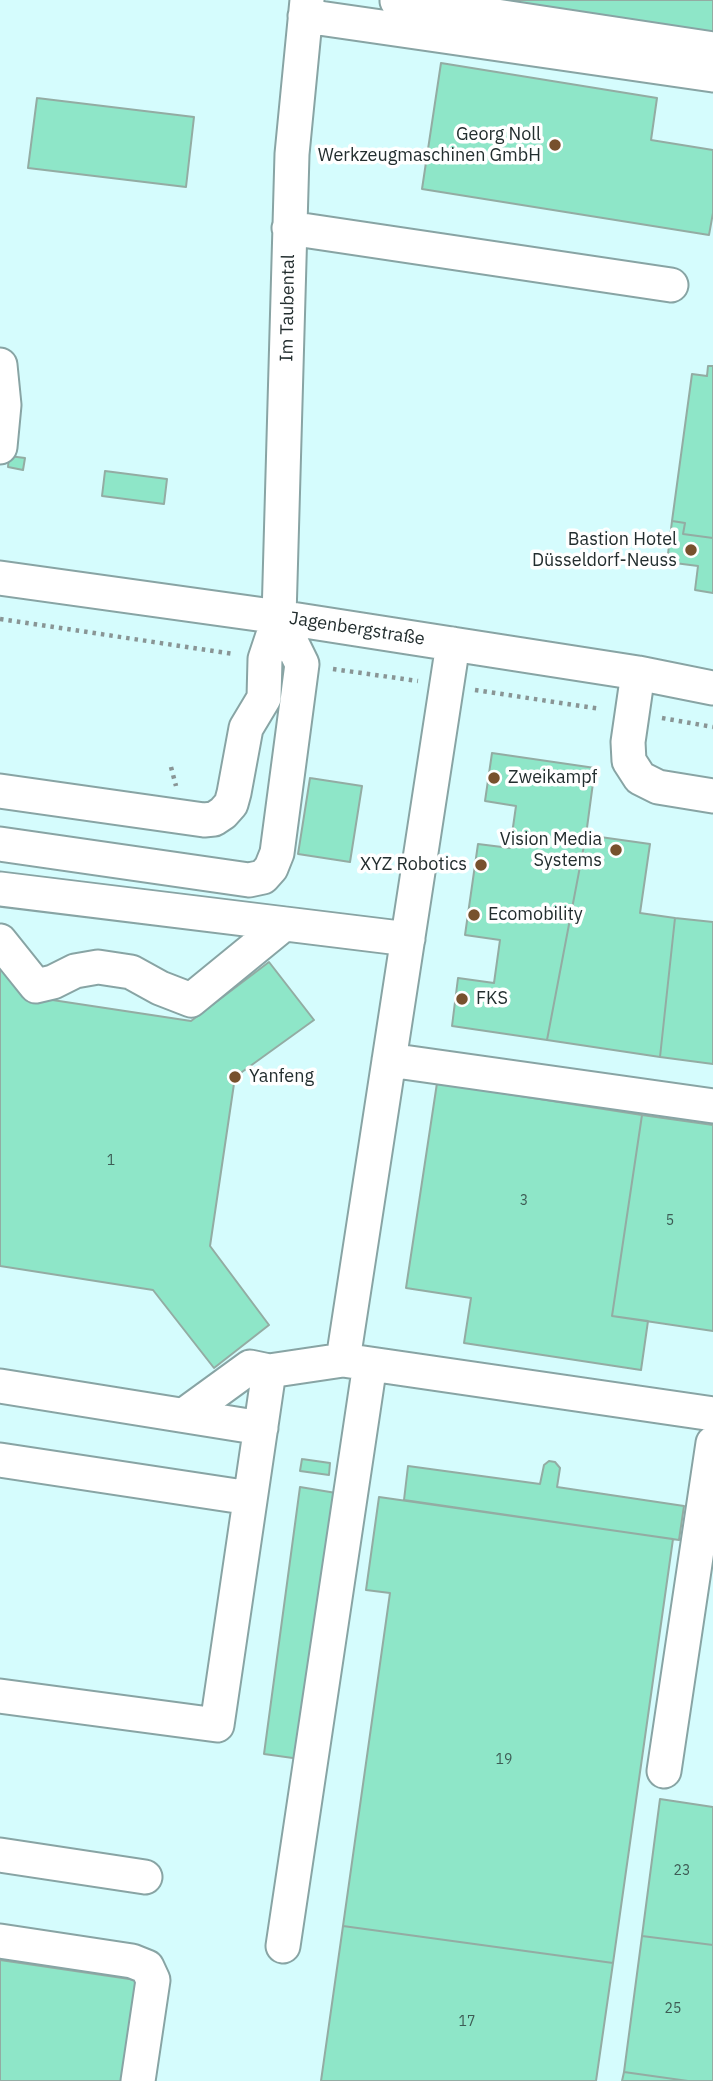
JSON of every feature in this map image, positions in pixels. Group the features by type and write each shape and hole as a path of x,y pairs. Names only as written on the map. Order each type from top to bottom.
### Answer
{"street":[{"path":"395,0 713,49"},
{"path":"306,8 713,75"},
{"name":"Im Taubental","path":"279,617 292,154 306,8"},
{"path":"289,228 671,285"},
{"path":"0,365 4,405 0,447"},
{"name":"Jagenbergstraße","path":"0,578 453,643 713,688"},
{"path":"0,792 204,820 223,813 231,804 234,793 246,727 264,698 265,659 279,617"},
{"path":"0,844 249,880 263,877 271,868 277,853 302,664 279,617"},
{"path":"283,1946 357,1362 389,1060 453,643"},
{"path":"638,673 628,742 629,761 640,778 658,787 713,796"},
{"path":"0,889 408,939"},
{"path":"0,941 36,986 53,982 75,971 98,967 131,972 160,988 191,1000 284,924"},
{"path":"389,1060 713,1105"},
{"path":"184,1415 250,1367 269,1371 357,1362 713,1414"},
{"path":"0,1696 217,1725 269,1371"},
{"path":"0,1386 261,1428"},
{"path":"664,1771 713,1444"},
{"path":"0,1460 250,1497"},
{"path":"0,1854 145,1877"},
{"path":"0,1941 132,1961 147,1967 153,1980 138,2081"}],"path":[{"path":"0,619 265,659"},
{"path":"302,664 713,727"}],"shaded area":[{"path":"0,0 713,0 713,2081 0,2081"}],"building":[{"path":"502,0 713,0 713,33"},
{"name":"Georg Noll Werkzeugmaschinen GmbH","path":"441,63 657,98 651,140 713,150 713,213 709,235 422,189"},
{"path":"37,98 194,117 186,187 28,168"},
{"path":"708,366 713,366 713,538 683,534 685,523 672,521 692,374 707,376"},
{"path":"9,456 25,458 23,470 8,467"},
{"path":"105,471 167,479 164,504 102,496"},
{"name":"Bastion Hotel Düsseldorf-Neuss","path":"672,521 685,523 683,534 713,538 713,593 695,590 698,566 667,562"},
{"path":"492,753 595,768 586,835 547,1040 452,1026 458,978 494,983 500,940 465,935 478,844 510,848 516,806 485,801"},
{"path":"310,778 362,786 350,862 298,854"},
{"path":"586,835 650,844 640,913 675,918 660,1057 547,1040"},
{"path":"675,918 713,922 713,1064 660,1057"},
{"path":"0,962 26,996 191,1021 269,962 314,1020 235,1077 210,1246 269,1325 214,1368 153,1290 0,1266"},
{"path":"437,1083 642,1115 612,1316 648,1321 641,1370 464,1343 471,1298 406,1288"},
{"path":"642,1115 713,1125 713,1331 612,1316"},
{"path":"302,1459 330,1463 329,1475 300,1471"},
{"path":"549,1461 555,1462 560,1468 557,1487 684,1506 679,1540 404,1500 408,1466 540,1484 544,1465"},
{"path":"300,1487 336,1493 300,1759 264,1754"},
{"path":"379,1497 673,1539 613,1963 343,1926 390,1593 366,1590"},
{"path":"660,1799 713,1807 713,1945 642,1936"},
{"path":"343,1926 613,1963 596,2081 321,2081"},
{"path":"642,1936 713,1945 713,2081 688,2081 624,2072"},
{"path":"0,1960 143,1981 128,2081 0,2081"},
{"path":"624,2072 688,2081 622,2081"}],"place":[{"name":"Georg Noll Werkzeugmaschinen GmbH","path":"555,145"},
{"name":"Bastion Hotel Düsseldorf-Neuss","path":"691,550"},
{"name":"Zweikampf","path":"494,778"},
{"name":"Vision Media Systems","path":"616,850"},
{"name":"XYZ Robotics","path":"481,865"},
{"name":"Ecomobility","path":"474,915"},
{"name":"FKS","path":"462,999"},
{"name":"Yanfeng","path":"235,1077"}]}
